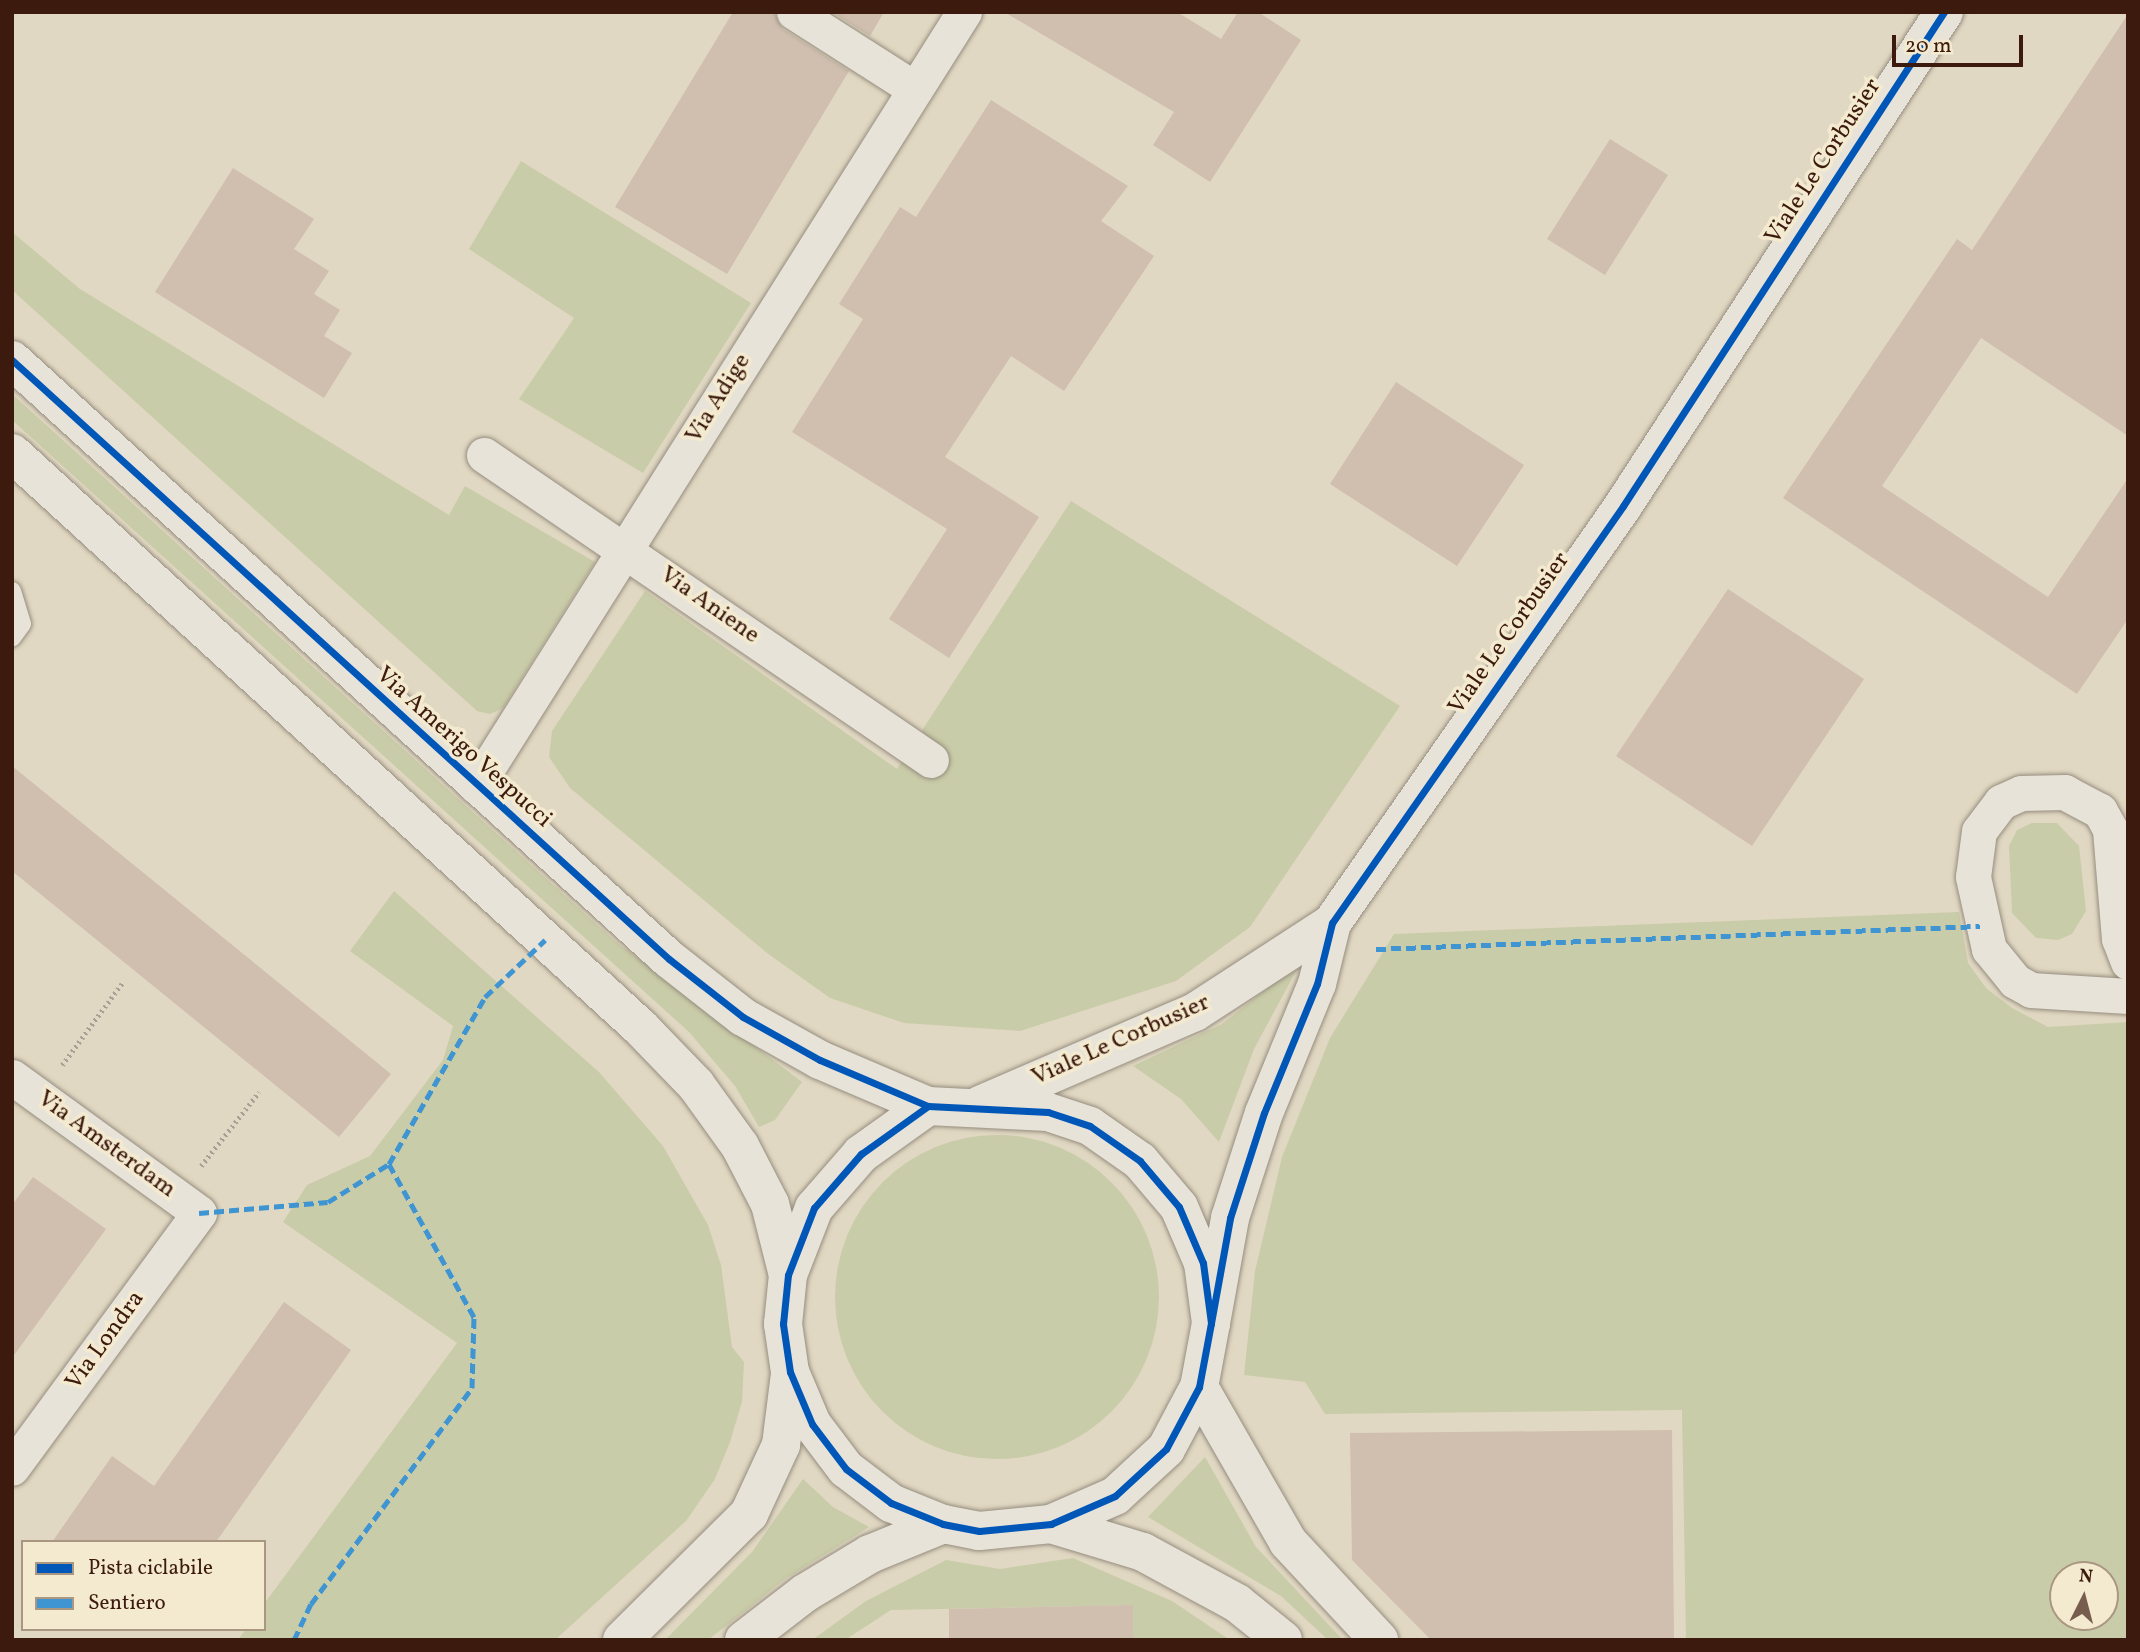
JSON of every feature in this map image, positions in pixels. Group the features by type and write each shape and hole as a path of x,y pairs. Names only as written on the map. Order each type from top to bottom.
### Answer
{"street":[{"path":"794,12 915,89"},
{"name":"Via Adige","path":"475,786 964,12"},
{"name":"Viale Le Corbusier","path":"1051,1524 1115,1496 1166,1449 1199,1387 1230,1218 1264,1113 1317,984 1332,923 1623,506 1944,12"},
{"name":"Via Amerigo Vespucci","path":"12,360 475,786 743,1017 820,1060 928,1106"},
{"path":"12,453 640,1027 696,1085 740,1146 770,1204 788,1275"},
{"name":"Via Aniene","path":"484,456 625,548 931,760"},
{"path":"2128,962 2119,939 2110,829 2099,811 2065,792 2021,793 2001,802 1979,831 1973,877 1975,904 1989,949 2015,981 2031,990 2128,996"},
{"name":"Viale Le Corbusier","path":"977,1107 1195,1012 1332,923"},
{"name":"Via Amsterdam","path":"26,1087 189,1205"},
{"path":"1211,1323 1203,1263 1180,1207 1140,1161 1090,1126 1048,1112 928,1106 861,1154 814,1208 788,1275 783,1324 790,1372 812,1424 846,1469 891,1503 943,1524 979,1531 1051,1524 1143,1552 1237,1603 1283,1640"},
{"name":"Via Londra","path":"12,1468 189,1205"},
{"path":"622,1640 749,1514 781,1445 790,1372"},
{"path":"1199,1387 1288,1542 1379,1640"},
{"path":"744,1640 805,1593 870,1554 943,1524"}],"lane":[{"path":"12,592 22,624 12,638"}],"path":[{"path":"26,1087 123,982"},
{"path":"189,1205 259,1092"}],"green space":[{"path":"521,161 751,303 643,473 519,399 574,318 469,249"},
{"path":"12,232 80,289 449,515 465,486 595,562 503,708 490,714 477,711 12,290"},
{"path":"12,394 615,941 802,1082 775,1120 759,1127 735,1086 689,1032 12,420"},
{"path":"1071,501 1400,706 1250,927 1176,981 1020,1031 904,1023 830,998 767,953 570,788 549,757 552,731 645,591 897,769"},
{"path":"2032,823 2057,823 2079,846 2086,911 2072,934 2058,940 2036,938 2012,913 2009,846 2017,830"},
{"path":"394,891 599,1072 663,1146 708,1225 721,1265 732,1347 744,1362 742,1402 715,1479 686,1521 555,1640 238,1640 245,1631 266,1631 266,1601 457,1343 283,1222 307,1185 370,1156 443,1060 453,1026 350,951"},
{"path":"1959,912 1968,963 1986,988 2012,1008 2048,1027 2128,1022 2128,1640 1686,1640 1682,1410 1325,1414 1305,1382 1244,1375 1255,1271 1282,1157 1330,1038 1394,934"},
{"path":"1301,962 1254,1049 1219,1142 1181,1099 1133,1066 1222,1024"},
{"path":"997,1135 1029,1138 1059,1147 1087,1162 1112,1182 1132,1207 1147,1235 1156,1265 1159,1297 1156,1329 1147,1359 1132,1387 1112,1412 1087,1432 1059,1447 1029,1456 997,1459 965,1456 935,1447 907,1432 882,1412 862,1387 847,1359 838,1329 835,1297 838,1265 847,1235 862,1207 882,1182 907,1162 935,1147 965,1138"},
{"path":"1205,1457 1256,1547 1343,1640 1328,1640 1281,1596 1148,1517"},
{"path":"803,1479 833,1507 869,1527 785,1579 708,1640 665,1640 752,1552"},
{"path":"1073,1558 1172,1601 1230,1640 1133,1640 1133,1605 891,1610 845,1640 812,1640 866,1601 946,1560 1000,1569"}],"building":[{"path":"733,12 774,12 783,29 849,71 727,274 615,207"},
{"path":"832,12 884,12 870,36"},
{"path":"1004,12 1177,12 1221,39 1238,12 1258,12 1301,40 1210,182 1153,145 1174,112"},
{"path":"2128,14 2128,436 1981,338 1882,486 2048,597 2128,478 2128,619 2077,694 1783,498 1957,239 1972,250"},
{"path":"991,100 1128,186 1101,221 1154,256 1064,391 1011,356 945,457 1039,517 949,658 889,619 947,529 792,432 863,319 839,304 900,207 916,217"},
{"path":"1610,139 1668,175 1605,275 1547,239"},
{"path":"233,168 314,219 294,249 329,271 314,294 340,310 324,336 352,353 324,398 155,292"},
{"path":"1396,382 1524,465 1457,566 1330,484"},
{"path":"1728,589 1864,679 1752,846 1616,756"},
{"path":"12,766 391,1074 339,1137 12,871"},
{"path":"33,1177 106,1229 12,1358 12,1205"},
{"path":"284,1302 351,1350 217,1540 53,1540 112,1456 154,1486"},
{"path":"1672,1430 1674,1640 1431,1640 1352,1560 1350,1433"},
{"path":"1133,1605 1133,1640 949,1640 949,1609"}],"marked path":[{"path":"1376,949 1980,926"},
{"path":"199,1213 328,1202 389,1164 485,997 545,940"},
{"path":"294,1640 311,1604 472,1388 474,1317 389,1164"}],"cycle path":[{"path":"1211,1323 1230,1218 1264,1113 1317,984 1332,923 1623,506 1944,12"},
{"path":"12,360 669,959 743,1017 820,1060 928,1106"},
{"path":"928,1106 1048,1112 1090,1126 1140,1161 1179,1207 1203,1263 1211,1323 1199,1387 1166,1449 1115,1496 1051,1524 979,1531 943,1524 891,1503 846,1469 812,1424 790,1372 783,1324 788,1275 814,1208 861,1154 928,1106"}]}
